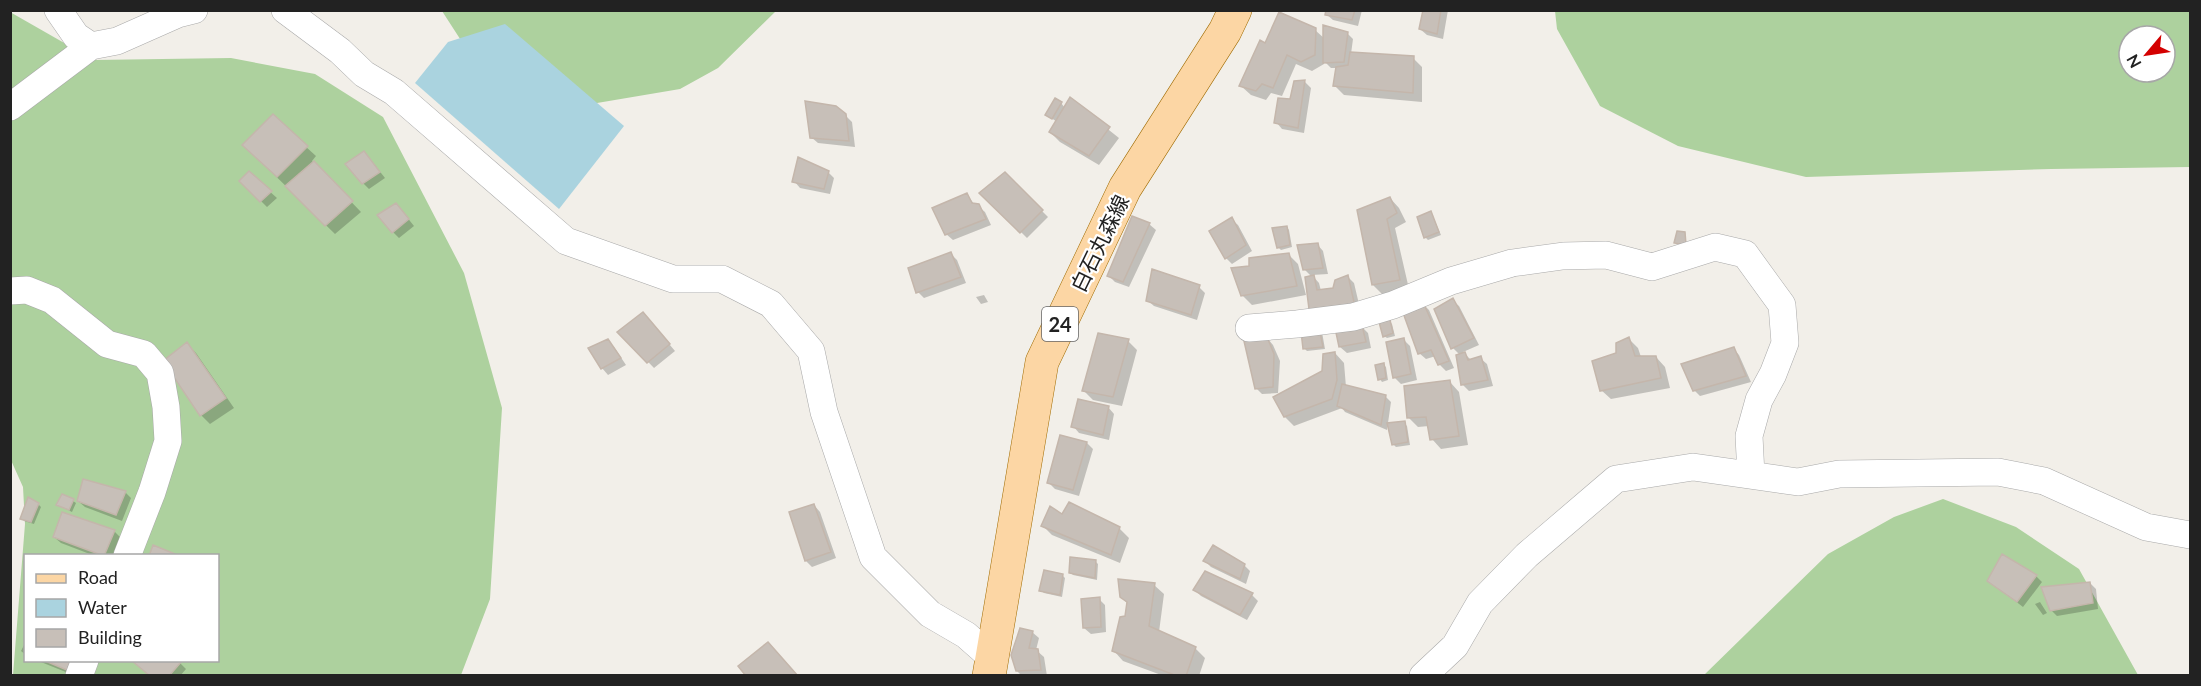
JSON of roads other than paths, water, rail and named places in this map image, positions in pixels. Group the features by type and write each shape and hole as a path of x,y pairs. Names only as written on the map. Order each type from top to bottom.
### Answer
{"main road":[{"name":"白石丸森線","path":"990,666 1042,362 1125,188 1225,31 1235,10"}],"street":[{"path":"58,10 76,36 91,46"},
{"path":"10,107 91,46 117,41 143,20 194,10"},
{"path":"285,10 340,51 364,74 394,92 566,241 672,279 722,279 771,304 811,351 824,412 873,557 930,614 966,635 990,666"},
{"path":"1249,328 1353,317 1393,305 1451,281 1522,262 1563,256 1606,255 1652,267 1715,248 1745,254 1782,304 1785,343 1773,374 1759,400 1749,436 1751,475"},
{"path":"10,291 27,290 52,300 106,345 144,354 160,373 166,407 168,441 152,492 127,554"},
{"path":"1423,675 1455,646 1480,603 1527,555 1616,479 1693,467 1798,482 1839,474 1998,472 2044,481 2146,527 2190,535"}],"water":[{"path":"505,24 624,126 559,209 415,83 448,42"}]}
